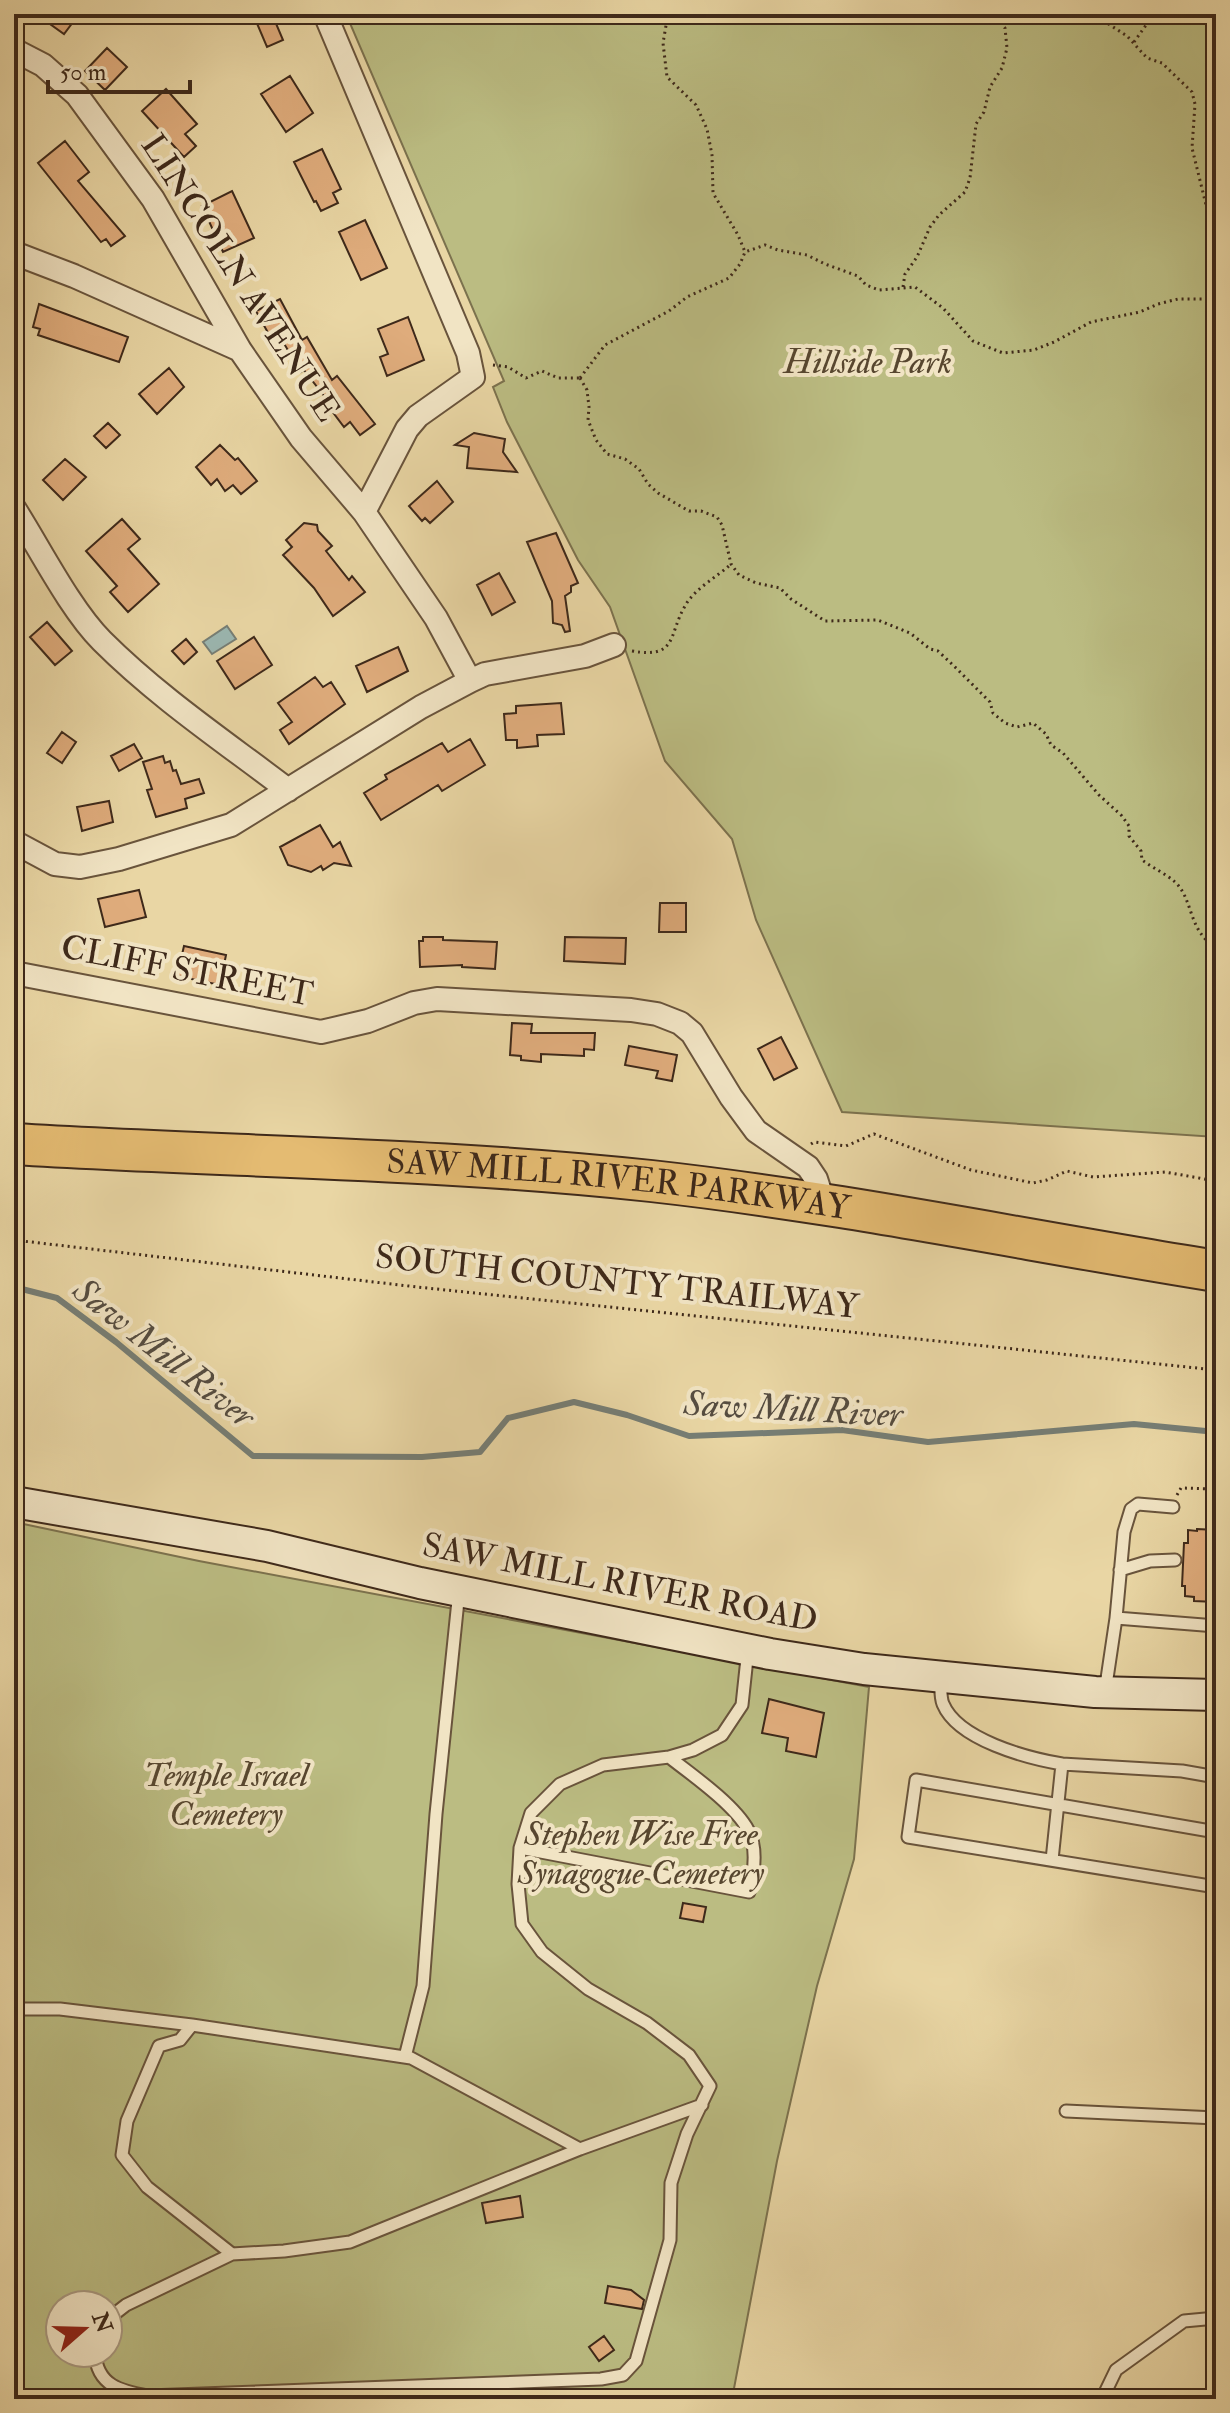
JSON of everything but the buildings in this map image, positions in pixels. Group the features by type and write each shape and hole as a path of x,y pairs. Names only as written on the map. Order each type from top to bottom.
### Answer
{"highway":[{"name":"SAW MILL RIVER PARKWAY","path":"14,1144 541,1171 650,1181 824,1204 1216,1271"},
{"name":"SAW MILL RIVER PARKWAY","path":"14,1167 499,1191 623,1201 786,1222 1216,1294"}],"main road":[{"name":"SAW MILL RIVER ROAD","path":"14,1502 267,1546 460,1591 748,1649 876,1671 1105,1692 1216,1695"}],"street":[{"path":"325,14 472,372 418,416 407,429 364,512"},
{"name":"LINCOLN AVENUE","path":"14,50 43,65 77,95 153,199 240,350 301,438 364,512 436,618 470,681"},
{"path":"14,253 74,276 240,350"},
{"path":"14,508 100,639 174,704 288,790"},
{"path":"14,842 55,864 80,867 119,859 231,825 421,707 470,681 485,674 585,656 614,645"},
{"name":"CLIFF STREET","path":"14,973 321,1032 368,1021 414,1003 437,999 657,1014 680,1023 692,1033 756,1131 808,1167 816,1179 824,1204"}],"lane":[{"path":"1105,1692 1124,1532 1131,1509 1138,1504 1173,1507"},
{"path":"1120,1570 1150,1561 1175,1560"},
{"path":"405,2057 423,1986 436,1814 460,1591"},
{"path":"1116,1618 1216,1626"},
{"path":"98,2369 103,2378 121,2391 148,2396 556,2381 623,2375 636,2361 670,2240 671,2183 687,2134 710,2086 689,2055 647,2023 588,1989 542,1952 522,1924 518,1884 520,1848 531,1813 560,1784 603,1765 669,1757 693,1750 722,1735 742,1705 748,1649"},
{"path":"941,1678 941,1702 950,1716 974,1734 1033,1759 1216,1777"},
{"path":"520,1848 749,1892 756,1868 748,1830 715,1793 669,1757"},
{"path":"1052,1860 1062,1764"},
{"path":"1216,1832 916,1780 908,1837 1216,1887"},
{"path":"14,2009 60,2009 192,2025 411,2058 580,2149"},
{"path":"192,2025 180,2040 159,2046 127,2121 122,2155 147,2187 232,2254"},
{"path":"124,2307 232,2254 350,2242 580,2149 702,2105"},
{"path":"1066,2111 1216,2118"},
{"path":"1102,2399 1116,2370 1184,2321 1216,2318"}],"path":[{"path":"580,378 605,345 669,311 687,297 729,278 745,252 713,193 709,142 696,105 667,77 663,43 668,14"},
{"path":"903,287 905,274 917,257 930,227 965,192 970,178 976,124 984,112 990,87 1002,68 1007,48 1005,28 993,14"},
{"path":"1093,14 1134,42 1147,58 1162,63 1192,92 1195,104 1192,148 1211,225 1216,233"},
{"path":"1134,42 1154,14"},
{"path":"745,252 765,245 807,255 858,276 866,285 879,290 903,287 921,290 954,319 973,341 1003,353 1034,350 1091,322 1140,312 1158,304 1178,299 1216,299"},
{"path":"472,372 488,364 508,367 526,378 542,371 558,378 580,378"},
{"path":"580,378 587,390 588,420 596,440 607,454 625,459 639,469 658,493 689,511 701,511 717,517 722,525 731,564 739,575 756,583 780,588 825,621 878,620 910,633 930,649 938,651 955,667 990,702 993,713 1005,723 1017,727 1033,723 1046,734 1051,745 1063,753 1099,795 1122,816 1129,826 1129,836 1141,851 1142,860 1177,883 1193,921 1205,941 1216,948"},
{"path":"614,645 649,653 663,650 671,642 685,605 731,564"},
{"path":"795,1156 814,1142 846,1146 874,1134 971,1170 1033,1183 1067,1171 1093,1177 1165,1172 1216,1181"},
{"name":"SOUTH COUNTY TRAILWAY","path":"14,1240 417,1287 1216,1370"},
{"path":"1173,1507 1181,1488 1216,1489"}],"green space":[{"name":"Hillside Park","path":"346,14 1216,14 1216,1137 842,1112 756,920 732,839 665,761 610,607 578,560 507,422 493,387 504,381"},
{"name":"Stephen Wise Free Synagogue Cemetery","path":"14,1522 199,1561 869,1687 854,1859 817,1986 777,2161 732,2399 14,2399"}],"water":[{"path":"227,626 236,639 212,654 203,642"}],"waterway":[{"name":"Saw Mill River","path":"14,1287 57,1298 116,1342 253,1456 422,1457 480,1452 508,1418 574,1402 627,1415 689,1436 842,1430 928,1442 1134,1424 1216,1432"}],"park label":[{"name":"Temple Israel Cemetery","path":"226,1794"}]}
